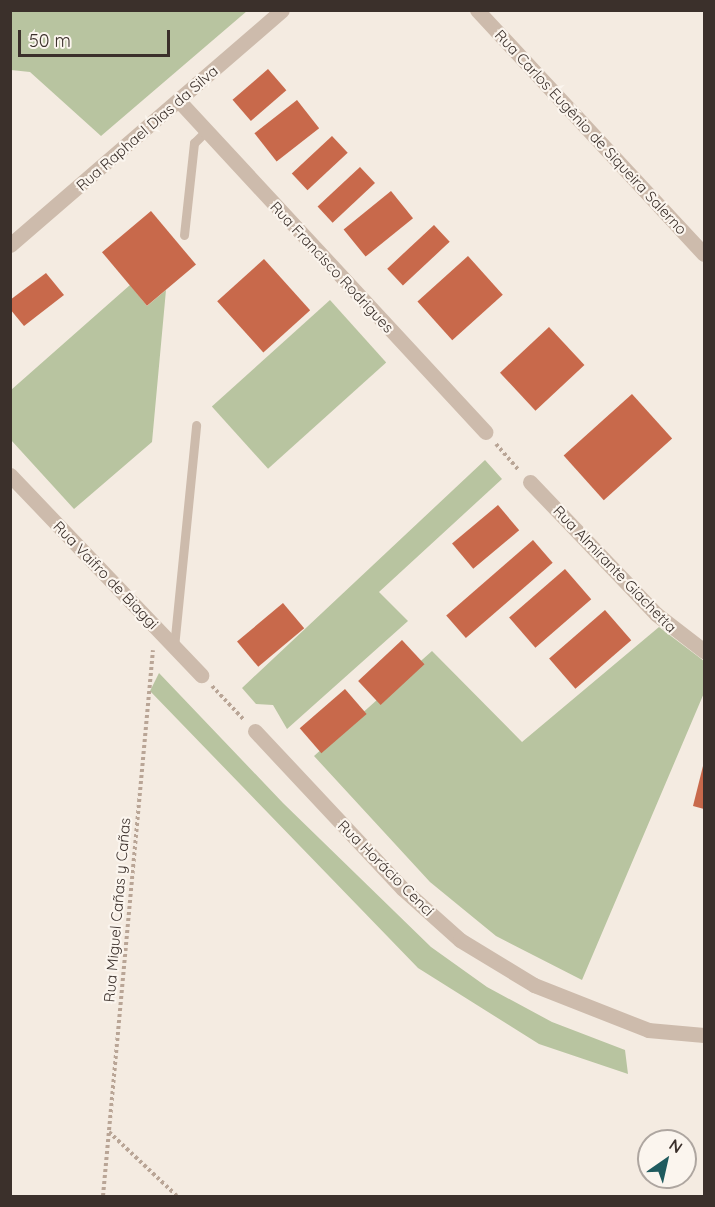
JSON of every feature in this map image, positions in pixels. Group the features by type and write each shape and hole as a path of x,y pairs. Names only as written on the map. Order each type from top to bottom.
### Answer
{"street":[{"name":"Rua Raphael Dias da Silva","path":"10,245 282,10"},
{"name":"Rua Carlos Eugênio de Siqueira Salerno","path":"477,10 703,250"},
{"name":"Rua Francisco Rodrigues","path":"179,101 485,432"},
{"name":"Rua Vaifro de Biaggi","path":"10,475 201,675"},
{"name":"Rua Almirante Giachetta","path":"530,482 656,614 705,651"},
{"name":"Rua Horácio Cenci","path":"255,731 403,890 460,940 534,986 648,1030 705,1035"}],"lane":[{"path":"184,235 194,143 206,131"},
{"path":"174,647 196,425"}],"path":[{"path":"485,432 530,482"},
{"name":"Rua Miguel Cañas y Cañas","path":"103,1197 155,625"},
{"path":"201,675 255,731"},
{"path":"108,1132 177,1197"}],"green space":[{"path":"11,10 247,11 101,136 30,72 11,70"},
{"path":"130,285 147,306 166,290 152,442 74,509 11,440 11,390"},
{"path":"330,300 386,362 268,469 212,406"},
{"path":"485,460 502,479 379,592 408,621 287,729 273,705 256,704 242,688"},
{"path":"659,627 704,661 704,693 582,980 496,936 430,882 314,756 432,651 522,742"},
{"path":"159,673 283,803 431,947 487,987 552,1022 625,1050 628,1074 539,1044 418,968 150,691"}],"building":[{"path":"268,69 286,90 251,121 233,100"},
{"path":"297,100 319,128 277,162 254,133"},
{"path":"332,136 348,153 307,190 292,174"},
{"path":"360,167 375,183 333,223 318,207"},
{"path":"391,191 413,218 366,257 344,229"},
{"path":"151,211 196,265 147,306 102,252"},
{"path":"434,225 450,242 403,285 387,269"},
{"path":"468,256 503,295 452,340 417,302"},
{"path":"264,259 310,310 263,352 217,301"},
{"path":"46,273 64,295 24,326 10,309 10,300"},
{"path":"549,327 584,365 535,411 500,373"},
{"path":"632,394 672,439 604,500 564,456"},
{"path":"498,505 519,530 473,569 452,544"},
{"path":"533,540 553,563 466,638 446,615"},
{"path":"565,569 591,599 535,648 509,618"},
{"path":"283,603 304,628 258,667 237,642"},
{"path":"605,610 631,640 575,689 549,659"},
{"path":"402,640 425,664 381,705 358,681"},
{"path":"345,689 367,714 321,753 300,728"},
{"path":"704,762 704,809 693,806"}]}
